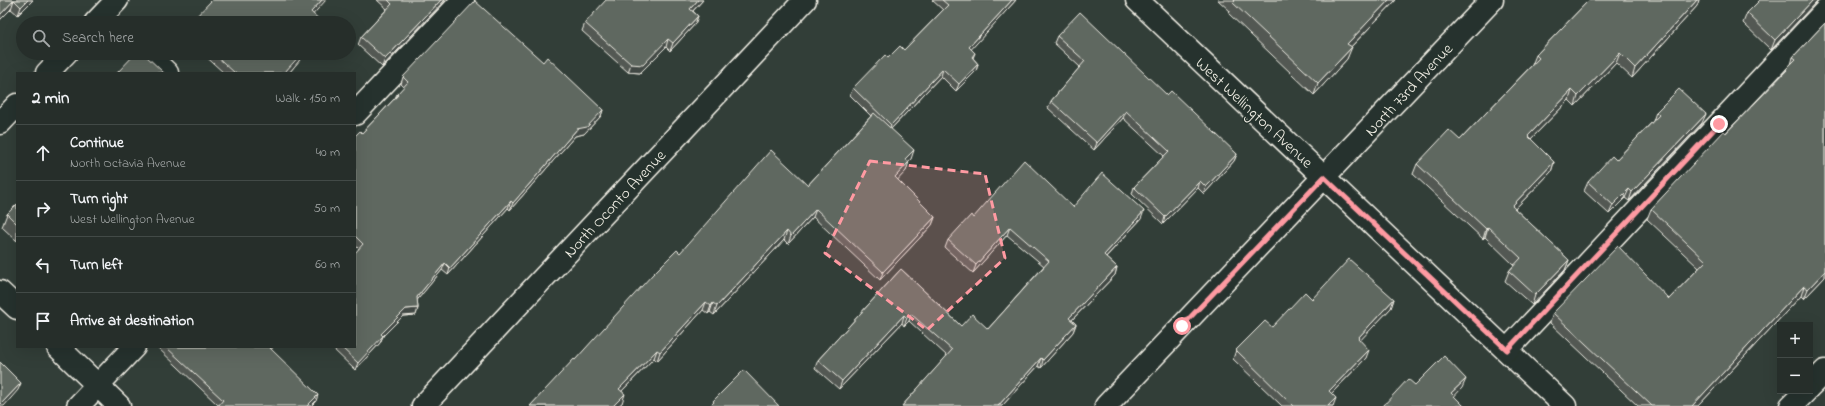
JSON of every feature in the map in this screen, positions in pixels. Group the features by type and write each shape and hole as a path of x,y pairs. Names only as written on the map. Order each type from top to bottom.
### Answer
{"street":[{"path":"356,113 463,0"},
{"name":"North Oconto Avenue","path":"423,406 805,0"},
{"name":"North 73rd Avenue","path":"1106,406 1492,0"},
{"name":"West Wellington Avenue","path":"1141,2 1565,406"},
{"path":"1507,350 1825,11"},
{"path":"48,72 59,60"},
{"path":"153,60 166,72"},
{"path":"0,123 16,106"},
{"path":"0,292 16,307"},
{"path":"59,348 119,406"},
{"path":"78,406 133,348"},
{"path":"1813,383 1825,371"},
{"path":"1792,406 1803,394"}],"highlighted area":[{"path":"870,161 985,174 1005,258 927,330 825,253"}],"building":[{"path":"0,0 14,0 0,15"},
{"path":"14,0 28,0 21,7"},
{"path":"212,0 322,0 311,12 315,16 197,16"},
{"path":"388,0 441,0 385,59 361,37 392,4"},
{"path":"606,0 698,0 690,9 698,16 673,43 668,39 643,65 631,64 585,23"},
{"path":"942,0 1012,0 969,47 975,53 972,57 978,64 959,84 943,69 891,125 853,88 885,55 888,58 900,46 904,50 948,5"},
{"path":"1234,0 1389,0 1347,44 1352,47 1318,83 1233,3 1235,1"},
{"path":"1589,0 1697,0 1635,68 1620,53 1578,96 1572,90 1528,136 1554,162 1512,206 1569,260 1535,295 1509,271 1521,258 1488,227 1486,229 1417,164 1449,130 1460,140 1539,58 1536,55"},
{"path":"1760,0 1813,0 1775,40 1747,13"},
{"path":"475,1 543,62 547,57 603,110 587,127 577,129 513,203 511,201 450,268 445,263 417,297 418,308 406,309 381,334 383,336 358,363 342,348 356,348 356,252 363,244 356,237 356,135 360,131 362,133 398,95 397,94 408,82 403,77"},
{"path":"1080,12 1167,95 1171,91 1237,154 1206,187 1200,181 1165,217 1134,187 1169,151 1126,111 1097,143 1051,101 1085,61 1057,36"},
{"path":"1825,23 1825,271 1808,289 1804,286 1692,406 1652,406 1553,313 1618,246 1669,299 1706,261 1651,209 1724,131 1726,133 1787,70 1786,69 1796,59 1793,57"},
{"path":"129,60 150,60 163,72 118,72"},
{"path":"221,60 296,60 285,72 234,72"},
{"path":"1679,89 1706,114 1632,192 1629,189 1613,205 1588,182 1612,156 1616,160 1659,115 1656,112"},
{"path":"874,113 914,150 905,159 909,162 895,177 935,217 883,272 816,209 791,236 787,231 717,306 713,303 711,306 706,302 660,352 657,350 619,389 625,394 613,406 530,406 574,359 575,360 652,275 677,250 680,253 771,150 808,185"},
{"path":"1024,160 1073,207 1102,173 1144,211 1104,255 1117,267 1069,318 1076,324 1043,360 1041,358 998,406 902,406 952,350 911,314 907,318 904,315 842,381 818,360 901,269 961,326 972,314 988,329 1049,261 1010,227 976,265 948,240 971,215 973,218"},
{"path":"16,205 16,223 7,214"},
{"path":"1349,259 1394,299 1358,338 1369,350 1329,391 1336,398 1328,406 1293,406 1236,350 1265,321 1272,327 1305,292 1312,299"},
{"path":"167,348 270,348 318,395 307,406 218,406 223,400"},
{"path":"1444,356 1466,379 1451,393 1464,406 1383,406 1408,379 1415,385"},
{"path":"0,362 21,383 0,405"},
{"path":"744,370 779,406 710,406 714,402 713,401"}],"route":[{"path":"1182,326 1324,177 1507,350 1719,124"}]}
